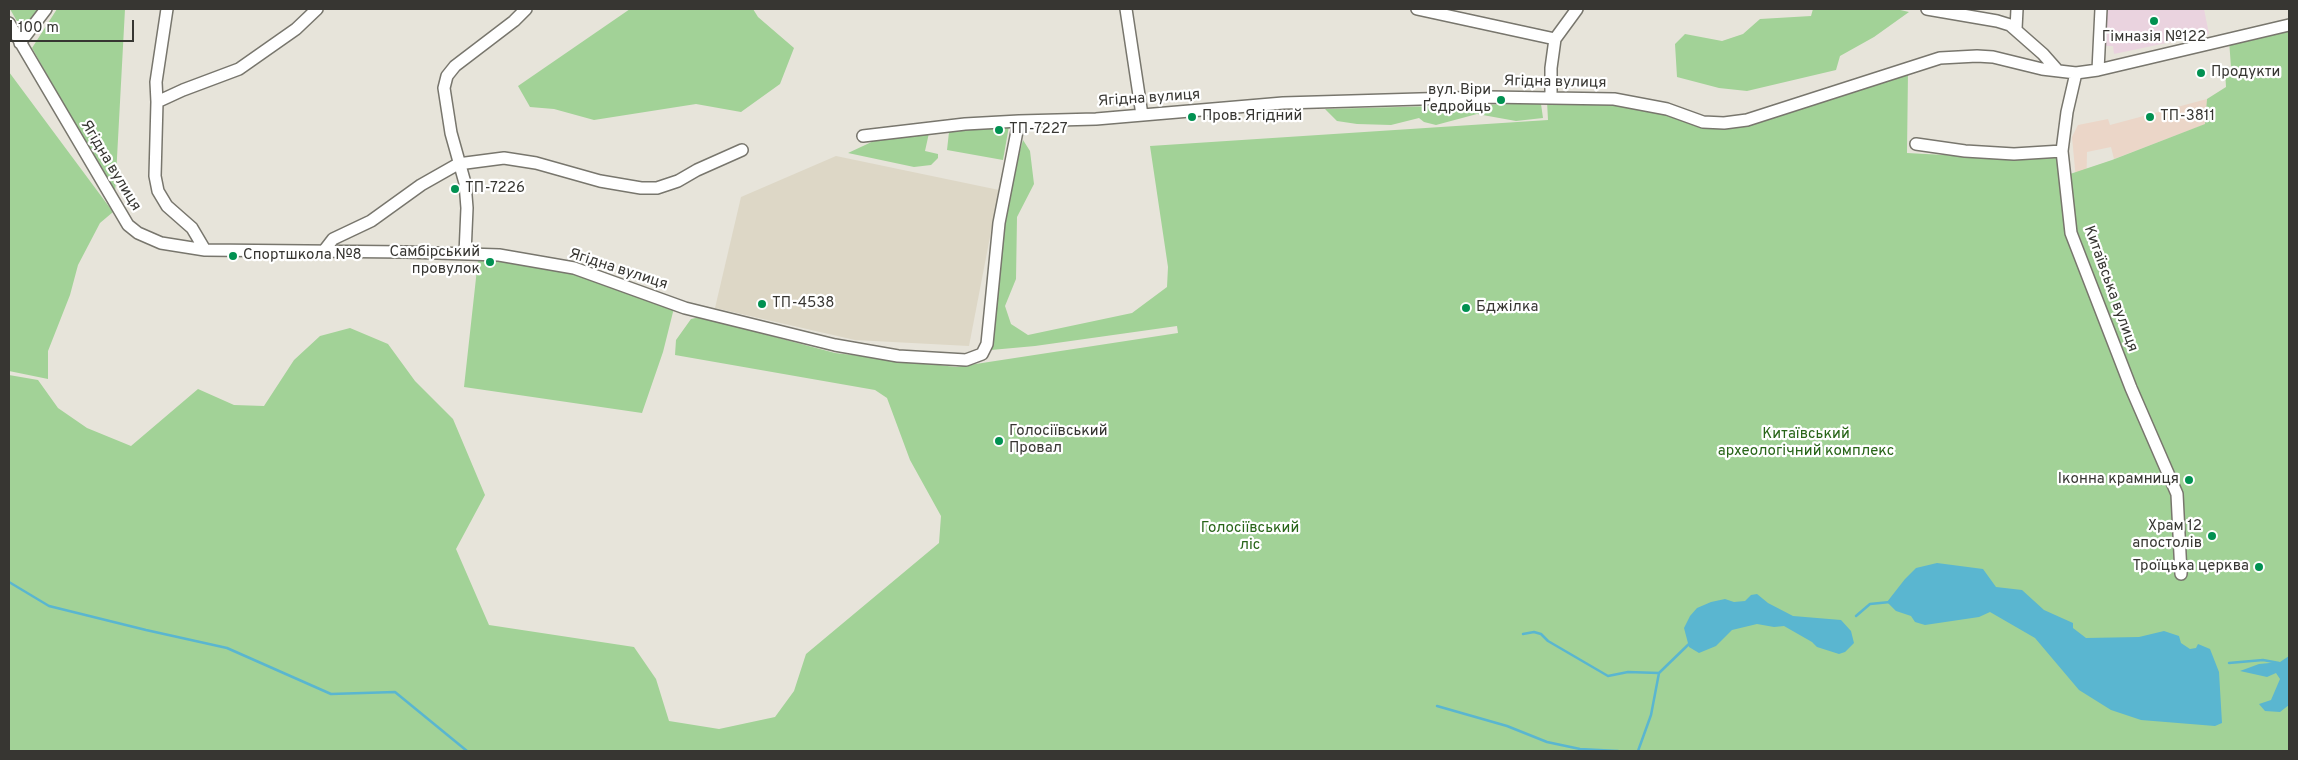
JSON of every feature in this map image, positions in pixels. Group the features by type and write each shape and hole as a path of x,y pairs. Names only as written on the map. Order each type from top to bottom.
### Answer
{"street":[{"path":"20,43 46,9"},
{"path":"167,9 157,72 155,176 158,191 167,206 192,228 205,250"},
{"path":"157,102 238,69 296,29 317,9"},
{"path":"465,254 467,208 465,183 458,164 444,88 447,76 454,66 514,21 526,9"},
{"path":"1126,9 1142,115"},
{"path":"1418,9 1555,39"},
{"path":"1551,97 1551,68 1555,39 1577,9"},
{"path":"1927,9 1997,21 2016,29 2058,71"},
{"path":"2016,9 2016,29"},
{"path":"2098,70 2101,9"},
{"name":"Ягідна вулиця","path":"9,24 128,225 138,233 161,243 205,250 499,255 574,268 685,308 836,345 898,356 966,360 982,354 987,344 998,223 1019,121"},
{"path":"2076,73 2098,70 2289,25"},
{"name":"Ягідна вулиця","path":"863,136 965,124 1096,119 1311,102 1488,96 1614,99 1667,109 1703,122 1724,123 1747,120 1940,58 1993,57 2076,73"},
{"name":"Китаївська вулиця","path":"2076,73 2067,112 2062,151 2071,232 2131,388 2177,494 2181,574"},
{"path":"1916,144 1965,151 2014,154 2062,151"},
{"path":"323,252 333,239 371,221 421,185 458,164 504,158 536,163 600,181 641,188 657,188 678,181 697,170 742,150"}],"shaded area":[{"name":"Гімназія №122","path":"2102,9 2204,9 2209,34 2114,54 2113,46 2101,46"},
{"path":"2207,99 2206,124 2114,159 2111,147 2087,152 2086,201 2078,201 2072,137 2078,125 2108,119 2110,125"},
{"path":"836,156 999,190 969,346 855,340 715,308 741,197"}],"green space":[{"path":"10,9 38,9 29,23 18,23"},
{"path":"57,9 125,9 115,195 32,48"},
{"path":"630,9 753,9 758,17 794,48 780,84 741,112 696,104 594,120 554,109 530,107 518,86"},
{"path":"1813,9 1896,9 1909,12 1874,37 1840,56 1836,70 1747,91 1719,88 1677,77 1675,44 1685,34 1722,41 1743,34 1760,19 1811,16"},
{"path":"2289,25 2289,751 9,751 9,375 38,380 58,408 87,428 131,446 198,389 234,405 264,406 294,360 320,336 350,328 388,344 415,381 453,419 485,495 456,549 489,625 634,647 656,679 669,721 719,729 775,717 794,691 806,654 939,543 941,516 910,460 887,398 875,390 675,355 676,340 691,319 700,317 835,353 956,367 1178,333 1177,326 1035,346 991,350 991,328 1009,190 1023,140 1030,151 1034,184 1017,217 1016,279 1005,306 1011,324 1028,335 1132,313 1167,287 1168,267 1150,146 1548,120 1547,101 1616,104 1722,127 1741,127 1908,72 1907,153 2000,158 2066,155 2070,174 2205,124 2207,99 2226,87 2225,70 2231,67 2229,40"},
{"path":"9,72 113,212 100,223 78,265 70,295 48,351 48,379 9,371"},
{"path":"1541,104 1543,118 1516,121 1477,114 1436,125 1424,122 1419,118 1391,125 1357,124 1337,121 1325,109"},
{"path":"1009,126 1003,160 947,150 949,132"},
{"path":"929,133 925,151 938,154 938,158 931,165 914,167 848,153 878,139"},
{"path":"498,259 572,274 674,308 663,352 642,413 464,387 478,260"}],"water":[{"path":"1937,563 1983,569 1996,587 2022,590 2044,610 2073,623 2073,628 2086,638 2139,637 2164,631 2179,636 2181,643 2190,649 2196,648 2198,644 2210,649 2219,672 2222,723 2215,726 2141,720 2111,710 2079,690 2035,638 1990,612 1979,617 1925,625 1915,622 1911,616 1896,611 1887,602 1916,568"},
{"path":"1757,594 1768,603 1793,616 1841,620 1851,631 1854,643 1845,652 1839,654 1817,647 1812,642 1784,626 1774,627 1757,624 1732,630 1716,646 1699,653 1689,647 1684,628 1690,616 1697,608 1725,599 1734,602 1745,601 1751,595"},
{"path":"2289,656 2289,705 2280,712 2265,711 2259,704 2271,700 2280,679 2276,673 2267,677 2240,671 2259,664 2280,662"}],"waterway":[{"path":"9,582 49,606 227,648 331,694 395,692 467,751"},
{"path":"1856,616 1870,604 1890,602"},
{"path":"1523,634 1534,632 1541,634 1548,641 1608,676 1628,672 1659,673"},
{"path":"1638,751 1651,715 1659,673 1691,642"},
{"path":"2229,663 2263,660 2279,663"},
{"path":"1437,706 1507,726 1547,742 1580,749 1618,751"}],"place":[{"name":"Гімназія №122","path":"2154,21"},
{"name":"Продукти","path":"2201,73"},
{"name":"вул. Віри Ґедройць","path":"1501,100"},
{"name":"Пров. Ягідний","path":"1192,117"},
{"name":"ТП-3811","path":"2150,117"},
{"name":"ТП-7227","path":"999,130"},
{"name":"ТП-7226","path":"455,189"},
{"name":"Спортшкола №8","path":"233,256"},
{"name":"Самбірський провулок","path":"490,262"},
{"name":"ТП-4538","path":"762,304"},
{"name":"Бджілка","path":"1466,308"},
{"name":"Голосіївський Провал","path":"999,441"},
{"name":"Іконна крамниця","path":"2189,480"},
{"name":"Храм 12 апостолів","path":"2212,536"},
{"name":"Троїцька церква","path":"2259,567"}],"park label":[{"name":"Китаївський археологічний комплекс","path":"1806,444"},
{"name":"Голосіївський ліс","path":"1250,538"}]}
